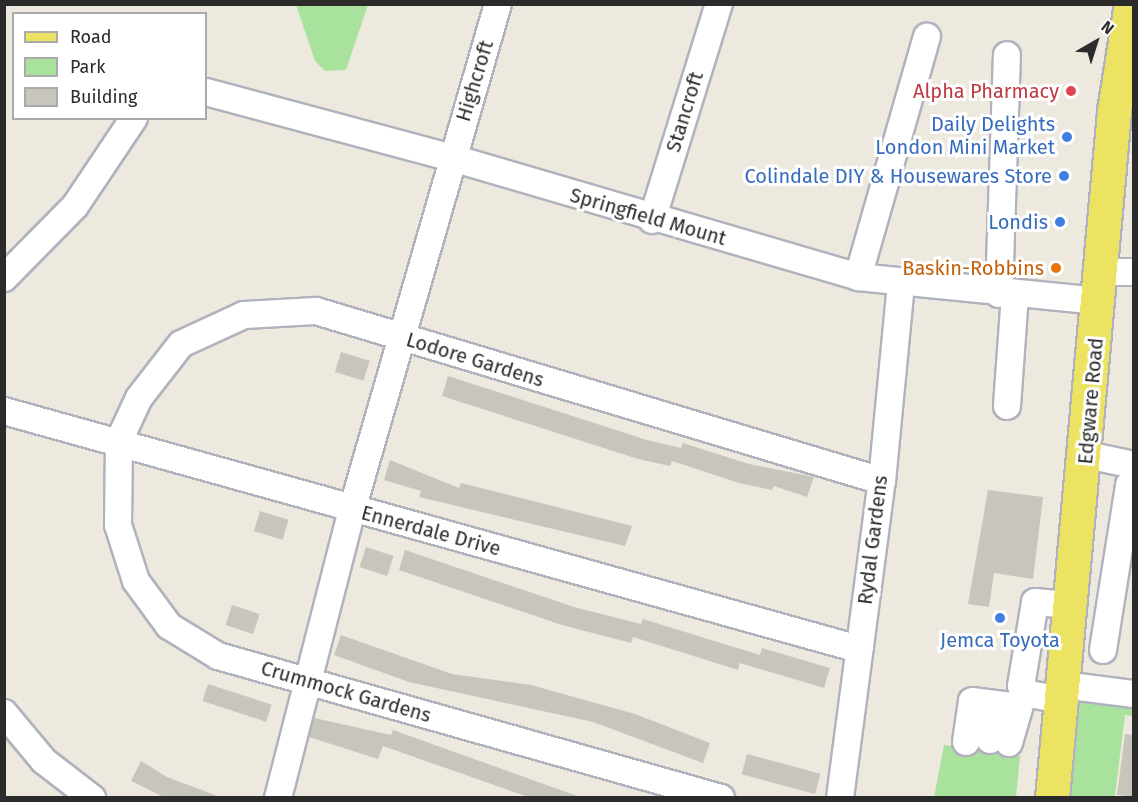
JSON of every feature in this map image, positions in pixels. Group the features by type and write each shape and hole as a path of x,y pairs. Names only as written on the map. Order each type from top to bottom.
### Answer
{"main road":[{"name":"Edgware Road","path":"1052,798 1087,455 1114,111 1131,4"}],"street":[{"name":"Highcroft","path":"278,798 305,680 352,510 498,4"},
{"name":"Stancroft","path":"652,220 719,4"},
{"path":"858,277 927,37"},
{"path":"1007,406 1008,55"},
{"name":"Springfield Mount","path":"207,92 452,158 652,220 858,277 1007,294 1099,286 1134,272"},
{"path":"4,278 75,206 133,120"},
{"name":"Rydal Gardens","path":"840,798 882,480 901,283"},
{"name":"Lodore Gardens","path":"119,441 138,398 181,344 244,315 316,312 882,480"},
{"name":"Ennerdale Drive","path":"4,411 119,441 352,510 859,649"},
{"name":"Crummock Gardens","path":"119,441 118,525 136,581 169,626 218,656 721,798"},
{"path":"1087,455 1133,469 1103,650"},
{"path":"1071,605 1035,602 1013,701 989,742 972,701 1013,701 1062,692 1134,694"},
{"path":"4,713 45,761 92,798"}],"green space":[{"path":"296,5 368,5 346,70 325,71 315,61"},
{"path":"1084,698 1133,707 1133,716 1125,715 1115,796 1121,797 1065,798 1077,705"},
{"path":"944,745 1020,756 1016,797 934,798"}],"building":[{"path":"341,352 370,361 364,381 335,372"},
{"path":"448,376 647,440 681,448 683,443 749,464 814,477 807,497 774,486 772,490 739,483 672,461 670,466 638,459 442,396"},
{"path":"390,460 459,488 461,483 632,526 625,546 419,497 421,491 384,480"},
{"path":"988,490 1043,497 1033,579 994,573 989,607 968,604"},
{"path":"260,511 289,520 283,540 254,531"},
{"path":"366,547 394,556 387,576 360,567"},
{"path":"405,550 574,607 641,624 643,619 760,655 762,648 830,668 824,688 740,663 738,670 633,637 631,643 562,625 399,570"},
{"path":"232,605 260,614 253,634 226,625"},
{"path":"341,635 452,674 531,685 635,714 710,743 703,763 593,722 409,682 334,655"},
{"path":"208,684 272,705 266,722 202,701"},
{"path":"314,718 391,735 393,730 583,798 531,798 383,746 378,759 309,737"},
{"path":"1125,734 1134,735 1134,797 1117,795"},
{"path":"747,754 820,774 815,794 742,774"},
{"path":"141,761 167,777 223,798 166,798 131,781"}],"place":[{"name":"Alpha Pharmacy","path":"1071,91"},
{"name":"Daily Delights London Mini Market","path":"1067,137"},
{"name":"Colindale DIY & Housewares Store","path":"1064,176"},
{"name":"Londis","path":"1060,222"},
{"name":"Baskin-Robbins","path":"1056,268"},
{"name":"Jemca Toyota","path":"1000,618"}]}
